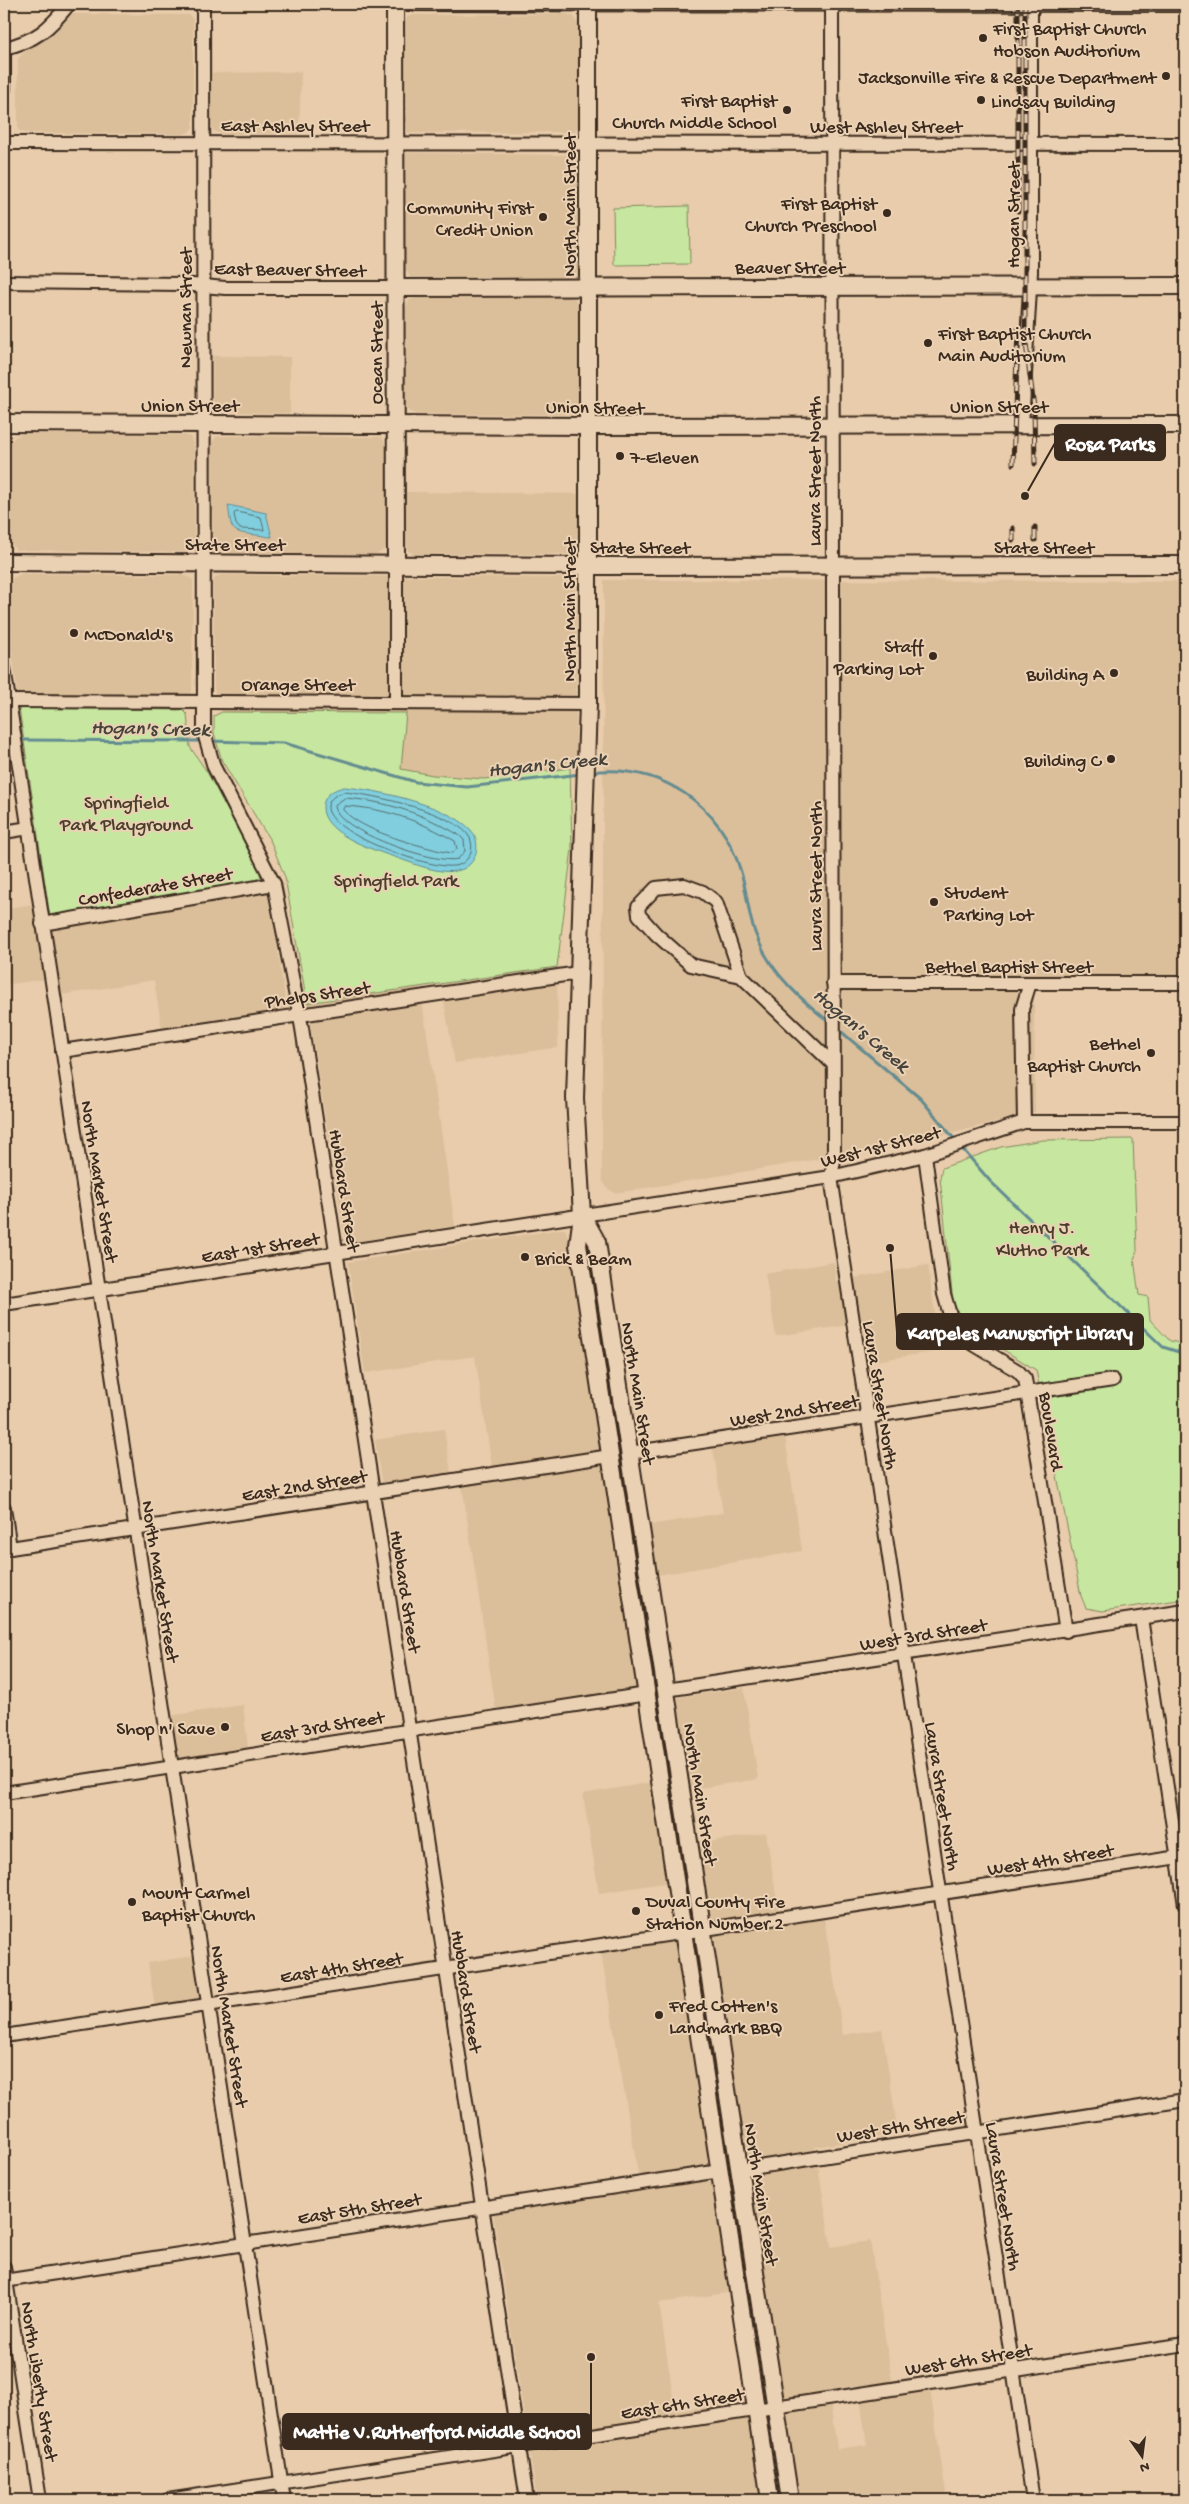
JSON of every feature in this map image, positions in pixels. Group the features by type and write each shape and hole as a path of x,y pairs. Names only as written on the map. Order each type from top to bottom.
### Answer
{"main road":[{"name":"Ocean Street","path":"395,4 396,565"},
{"name":"North Main Street","path":"588,4 588,757 578,973 575,1098 582,1215 578,1245 770,2500"},
{"name":"Beaver Street","path":"395,288 1185,286"},
{"name":"Union Street","path":"4,422 588,426 1185,426"},
{"name":"State Street","path":"4,562 588,566 1185,565"},
{"name":"North Main Street","path":"582,1215 597,1242 790,2500"}],"street":[{"path":"4,89 4,48 26,42 43,33 69,4"},
{"name":"Newnan Street","path":"202,702 203,4"},
{"path":"387,4 1185,5"},
{"name":"Laura Street North","path":"832,4 834,1161 831,1177 866,1417 1033,2500"},
{"name":"Hogan Street","path":"1022,425 1030,286 1031,4"},
{"name":"East Ashley Street","path":"4,143 587,143"},
{"name":"West Ashley Street","path":"587,143 1185,144"},
{"name":"East Beaver Street","path":"4,282 395,288"},
{"name":"Ocean Street","path":"396,565 396,702"},
{"name":"North Market Street","path":"4,668 284,2500"},
{"name":"Orange Street","path":"8,701 588,704"},
{"name":"Hubbard Street","path":"202,702 204,733 208,750 274,884 302,1028 527,2500"},
{"path":"4,832 29,828"},
{"name":"Confederate Street","path":"42,924 274,884"},
{"path":"740,976 691,965 656,934 639,914 638,907 643,899 656,888 684,885 703,892 716,902 740,976 834,1064"},
{"name":"Phelps Street","path":"62,1051 578,973"},
{"name":"Bethel Baptist Street","path":"833,983 1185,982"},
{"path":"1024,1122 1022,1009 1030,983"},
{"name":"West 1st Street","path":"582,1215 831,1177 925,1155 1024,1122 1185,1122"},
{"name":"Boulevard","path":"925,1155 944,1294 953,1325 964,1339 1018,1370 1025,1379 1066,1631"},
{"name":"East 1st Street","path":"4,1304 582,1215"},
{"name":"West 2nd Street","path":"629,1453 1113,1380"},
{"name":"East 2nd Street","path":"7,1549 610,1456"},
{"path":"4,1508 7,1549"},
{"name":"West 3rd Street","path":"666,1690 1066,1631 1185,1611"},
{"path":"1141,1618 1182,1857 1185,1905"},
{"name":"East 3rd Street","path":"4,1793 647,1694"},
{"name":"West 4th Street","path":"683,1933 1182,1857"},
{"name":"East 4th Street","path":"4,2036 683,1933"},
{"name":"West 5th Street","path":"739,2170 1185,2100"},
{"name":"East 5th Street","path":"5,2281 720,2171"},
{"name":"North Liberty Street","path":"4,2267 40,2500"},
{"name":"West 6th Street","path":"756,2409 1185,2344"},
{"name":"East 6th Street","path":"168,2500 756,2409"}],"shaded area":[{"path":"70,14 189,15 193,20 193,127 189,132 183,134 25,133 18,130 18,59 25,51 47,38 64,17"},
{"path":"566,14 574,17 578,24 578,127 575,132 408,133 406,131 405,23 407,17 414,15"},
{"path":"301,72 299,133 223,134 214,131 212,125 212,73"},
{"path":"406,153 576,155 579,268 576,273 568,277 410,277 405,268 404,156"},
{"path":"568,297 575,299 579,307 578,405 575,411 569,414 415,414 409,411 405,403 406,307 409,300 416,298"},
{"path":"213,356 290,357 290,413 216,412 213,405"},
{"path":"21,434 184,435 190,437 194,446 194,542 192,548 185,552 16,550 11,543 11,442"},
{"path":"216,437 382,437 386,446 387,543 385,549 377,554 222,553 216,550 213,541 212,443"},
{"path":"406,492 579,494 578,546 574,552 569,554 415,554 408,551 406,544"},
{"path":"21,574 182,575 193,580 192,690 183,710 19,708 12,650 11,585 13,578"},
{"path":"221,575 564,578 572,581 577,595 576,757 570,768 484,779 433,775 401,770 405,713 222,712 214,689 213,583 215,578"},
{"path":"604,580 1185,581 1185,990 1034,991 1035,1112 909,1144 615,1193 607,1188 602,1179"},
{"path":"261,879 268,891 287,1010 162,1029 154,980 60,995 50,917"},
{"path":"34,904 45,979 4,985 4,909"},
{"path":"557,967 558,1047 455,1063 441,984"},
{"path":"420,987 455,1226 353,1242 347,1240 344,1234 307,1003"},
{"path":"565,1229 567,1234 573,1275 577,1279 640,1688 496,1710 460,1471 492,1466 475,1356 365,1373 348,1262"},
{"path":"834,1262 836,1281 928,1265 940,1351 867,1362 861,1323 776,1336 765,1274"},
{"path":"444,1429 451,1473 382,1484 375,1440"},
{"path":"785,1437 802,1551 657,1575 650,1525 723,1513 713,1448"},
{"path":"744,1688 758,1779 686,1790 673,1698"},
{"path":"243,1705 248,1748 176,1759 169,1716"},
{"path":"654,1782 670,1882 599,1893 583,1794"},
{"path":"766,1833 781,1926 824,1919 843,2035 882,2029 898,2134 815,2147 831,2247 870,2241 894,2395 930,2390 947,2500 795,2500 695,1844","holes":["858,2385 867,2445 837,2449 828,2390"]},
{"path":"678,1941 732,2292 659,2303 675,2411 748,2400 764,2500 537,2500 493,2213 641,2191 601,1952"},
{"path":"194,1956 200,2000 155,2006 148,1963"}],"green space":[{"path":"689,206 690,264 614,265 613,208"},
{"name":"Springfield Park Playground","path":"19,708 183,710 187,714 190,747 207,772 259,868 261,879 50,917"},
{"name":"Springfield Park","path":"222,712 406,713 401,769 433,775 484,779 570,768 572,849 557,967 307,1003 285,877 271,842 222,761 214,733 214,716"},
{"name":"Henry J. Klutho Park","path":"1133,1139 1137,1251 1134,1259 1139,1295 1148,1297 1150,1320 1170,1341 1185,1344 1185,1599 1103,1611 1086,1608 1081,1596 1036,1370 965,1326 953,1302 940,1178 942,1168 1001,1147 1043,1140"}],"water":[{"path":"228,505 266,513 272,537 241,533 233,529"},
{"path":"344,787 375,791 414,801 451,816 465,824 474,834 477,845 475,856 470,864 462,869 442,871 411,863 354,841 332,826 325,817 323,806 325,799 330,793"}],"waterway":[{"name":"Hogan's Creek","path":"4,740 13,740"},
{"name":"Hogan's Creek","path":"19,740 203,741"},
{"name":"Hogan's Creek","path":"209,741 284,743 416,782 467,787 581,774"},
{"name":"Hogan's Creek","path":"590,772 616,771 640,774 663,782 684,793 703,808 719,826 732,848 741,872 755,934 765,954 789,986 829,1022"},
{"name":"Hogan's Creek","path":"838,1029 921,1099 956,1141"},
{"name":"Hogan's Creek","path":"960,1146 990,1181 1163,1347 1185,1354"}],"railway":[{"path":"1025,4 1025,335 1034,408 1035,464"},
{"path":"1018,9 1018,211"},
{"path":"1013,464 1018,329"},
{"path":"1035,527 1035,540"},
{"path":"1013,528 1013,540"}],"place":[{"name":"First Baptist Church Hobson Auditorium","path":"983,38"},
{"name":"Jacksonville Fire & Rescue Department","path":"1166,76"},
{"name":"Lindsay Building","path":"981,100"},
{"name":"First Baptist Church Middle School","path":"787,110"},
{"name":"First Baptist Church Preschool","path":"887,213"},
{"name":"Community First Credit Union","path":"543,217"},
{"name":"First Baptist Church Main Auditorium","path":"928,343"},
{"name":"7-Eleven","path":"620,456"},
{"name":"Rosa Parks","path":"1025,496"},
{"name":"McDonald's","path":"74,633"},
{"name":"Staff Parking Lot","path":"933,656"},
{"name":"Building A","path":"1114,673"},
{"name":"Building C","path":"1111,759"},
{"name":"Student Parking Lot","path":"934,902"},
{"name":"Bethel Baptist Church","path":"1151,1053"},
{"name":"Karpeles Manuscript Library","path":"890,1248"},
{"name":"Brick & Beam","path":"525,1257"},
{"name":"Shop n' Save","path":"225,1727"},
{"name":"Mount Carmel Baptist Church","path":"132,1902"},
{"name":"Duval County Fire Station Number 2","path":"636,1911"},
{"name":"Fred Cotten's Landmark BBQ","path":"659,2015"},
{"name":"Mattie V.Rutherford Middle School","path":"591,2357"}]}
